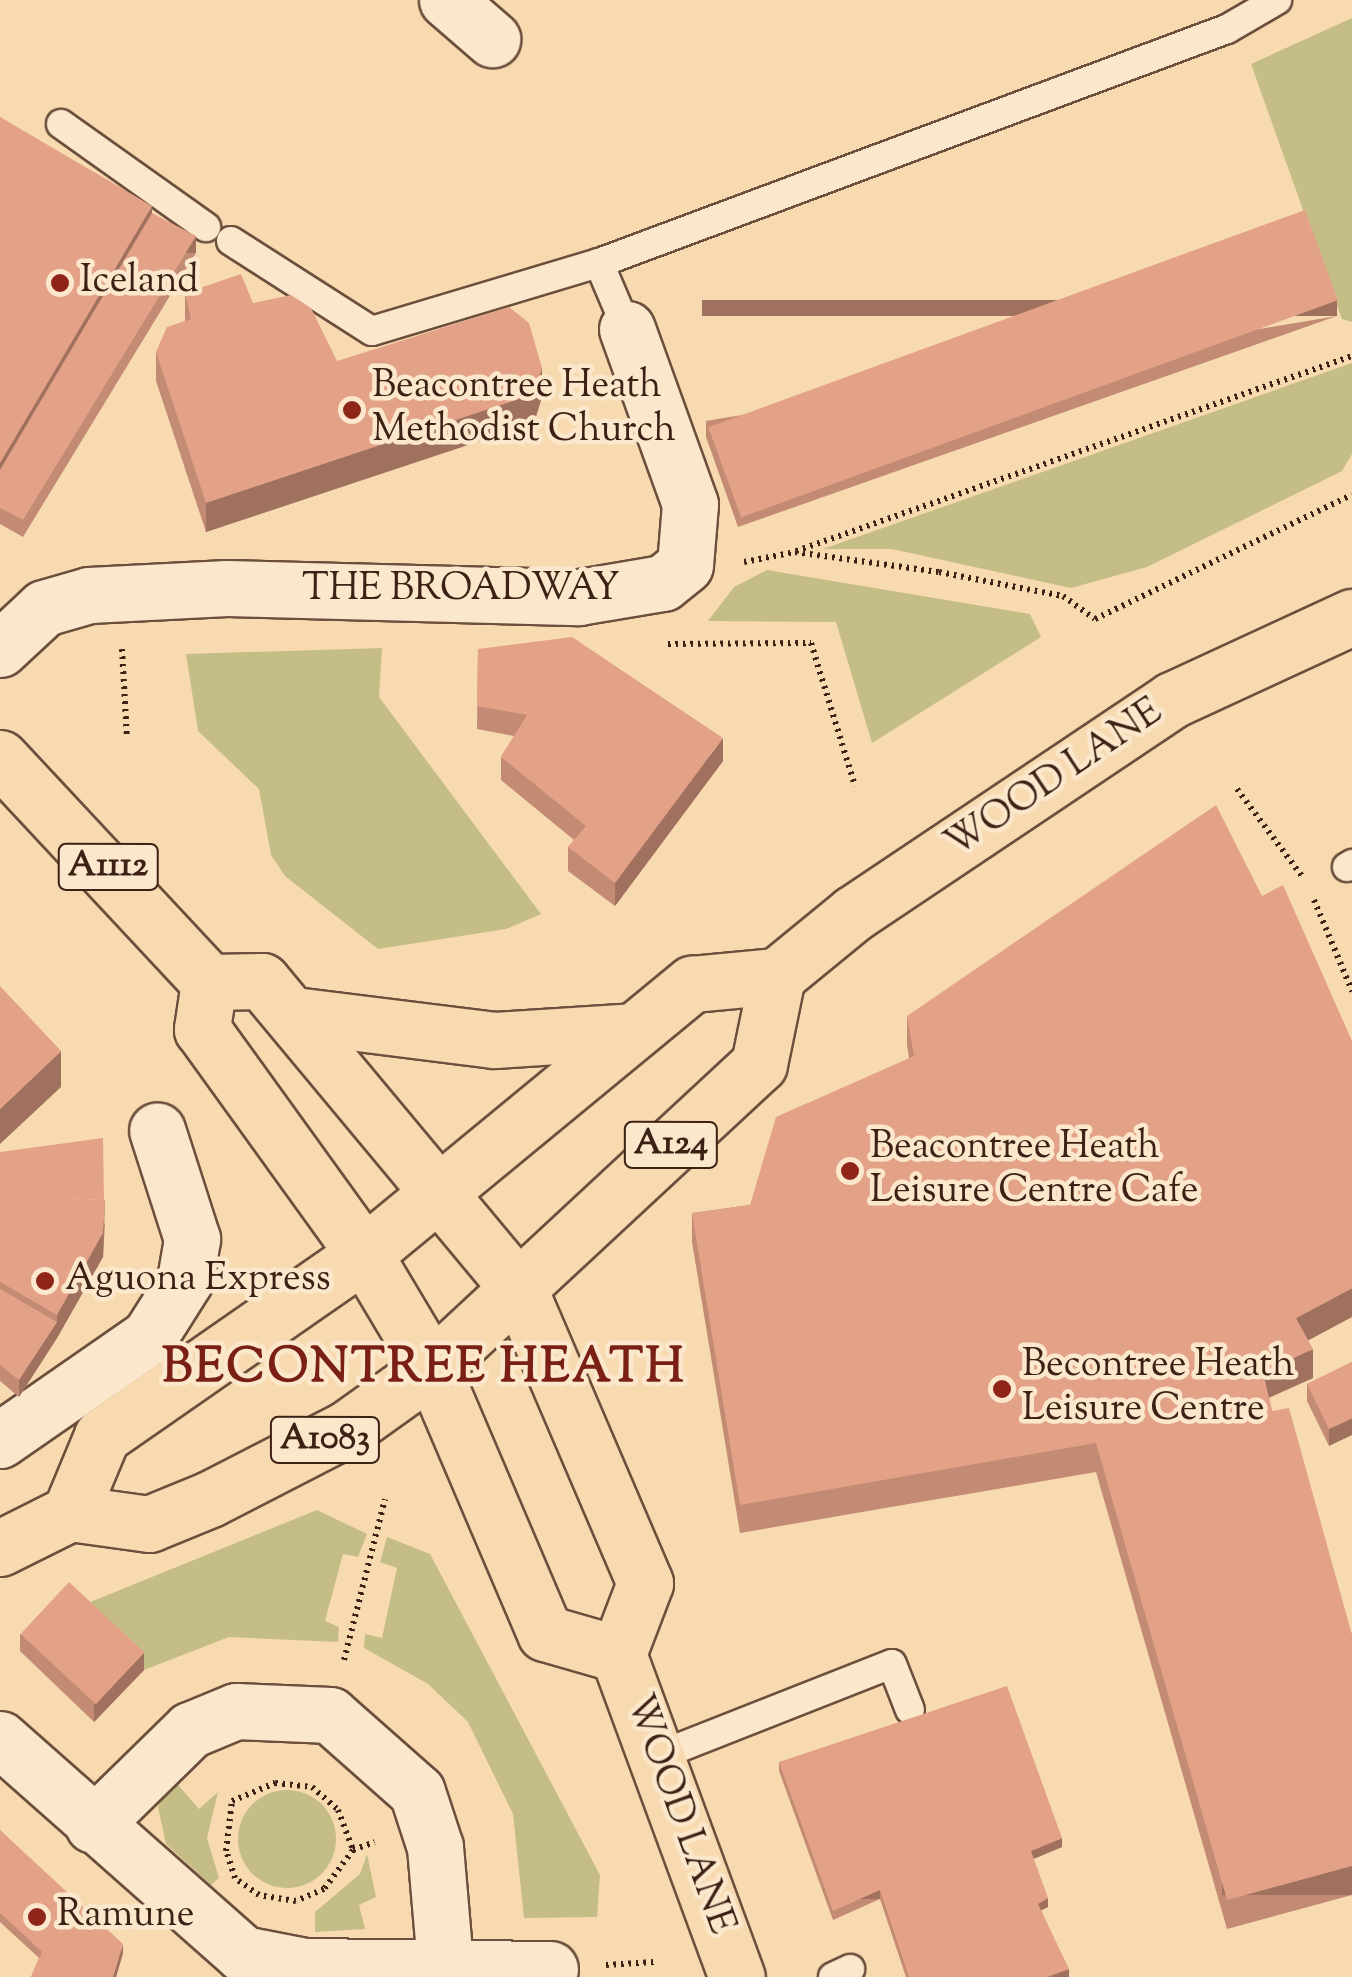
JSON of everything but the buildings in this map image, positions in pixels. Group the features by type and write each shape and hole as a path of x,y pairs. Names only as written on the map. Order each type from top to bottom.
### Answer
{"main road":[{"name":"WOOD LANE","path":"778,976 854,913 1172,700 1352,616"},
{"name":"A1112","path":"0,758 209,982"},
{"path":"0,1548 70,1513 102,1436 364,1254 692,984 778,976"},
{"name":"A124","path":"519,1289 759,1064 778,976"},
{"name":"WOOD LANE","path":"209,982 262,980 441,1187 519,1289 645,1583 618,1654 737,1977"},
{"path":"209,982 202,1029 364,1254 432,1368 519,1289"},
{"path":"294,1015 495,1040 633,1031"},
{"name":"WOOD LANE","path":"432,1368 545,1633 618,1654"},
{"name":"A1083","path":"70,1513 149,1524 348,1428 432,1368"}],"street":[{"path":"447,0 492,39"},
{"name":"THE BROADWAY","path":"0,649 44,608 119,594 633,594 685,565 690,504 627,329"},
{"path":"0,1440 149,1337 184,1280 192,1239 157,1130"},
{"path":"93,1825 190,1730 236,1711 330,1715 418,1792 435,1847 445,1964"},
{"path":"0,1739 239,1966 445,1964 550,1968"}],"lane":[{"path":"231,241 372,331 599,263 1227,29 1276,0"},
{"path":"61,124 206,227"},
{"path":"599,263 627,329"},
{"path":"658,1756 892,1664 910,1710"}],"path":[{"path":"726,566 795,552 1352,356"},
{"path":"795,552 1063,596 1095,620 1352,495"},
{"path":"119,594 127,738"},
{"path":"633,594 650,644 811,643 855,786"},
{"path":"1238,789 1307,884 1352,990"},
{"path":"312,1787 386,1499"},
{"path":"252,1787 312,1787 338,1810 353,1850 324,1889 296,1901 259,1895 235,1878 226,1851 232,1801 252,1787"}],"shaded area":[{"path":"1352,18 1352,322 1342,319 1251,64"},
{"path":"1352,363 1352,454 1342,471 1147,567 1071,588 892,549 823,549"},
{"path":"767,570 1030,614 1041,637 872,743 836,622 708,621 734,587"},
{"path":"382,648 379,697 541,914 506,929 378,949 285,876 271,855 259,789 198,731 186,654"},
{"path":"317,1510 367,1534 358,1557 343,1554 325,1621 339,1627 338,1642 229,1637 144,1670 78,1607"},
{"path":"387,1537 430,1554 600,1875 597,1917 524,1918 513,1814 468,1722 428,1684 364,1648 365,1634 382,1638 397,1568 380,1562"},
{"path":"171,1777 199,1809 218,1792 207,1838 219,1878 211,1885 166,1844 158,1807"},
{"path":"277,1790 297,1790 322,1804 333,1820 333,1858 322,1874 297,1888 277,1888 260,1880 246,1866 238,1849 238,1829 246,1812 260,1798"},
{"path":"367,1854 376,1897 359,1905 365,1929 315,1932 315,1912 360,1874"}],"place":[{"name":"Iceland","path":"60,283"},
{"name":"Beacontree Heath Methodist Church","path":"352,410"},
{"name":"Beacontree Heath Leisure Centre Cafe","path":"850,1171"},
{"name":"Aguona Express","path":"45,1281"},
{"name":"Becontree Heath Leisure Centre","path":"1002,1389"},
{"name":"Ramune","path":"37,1917"}],"district":[{"name":"BECONTREE HEATH","path":"424,1370"}]}
